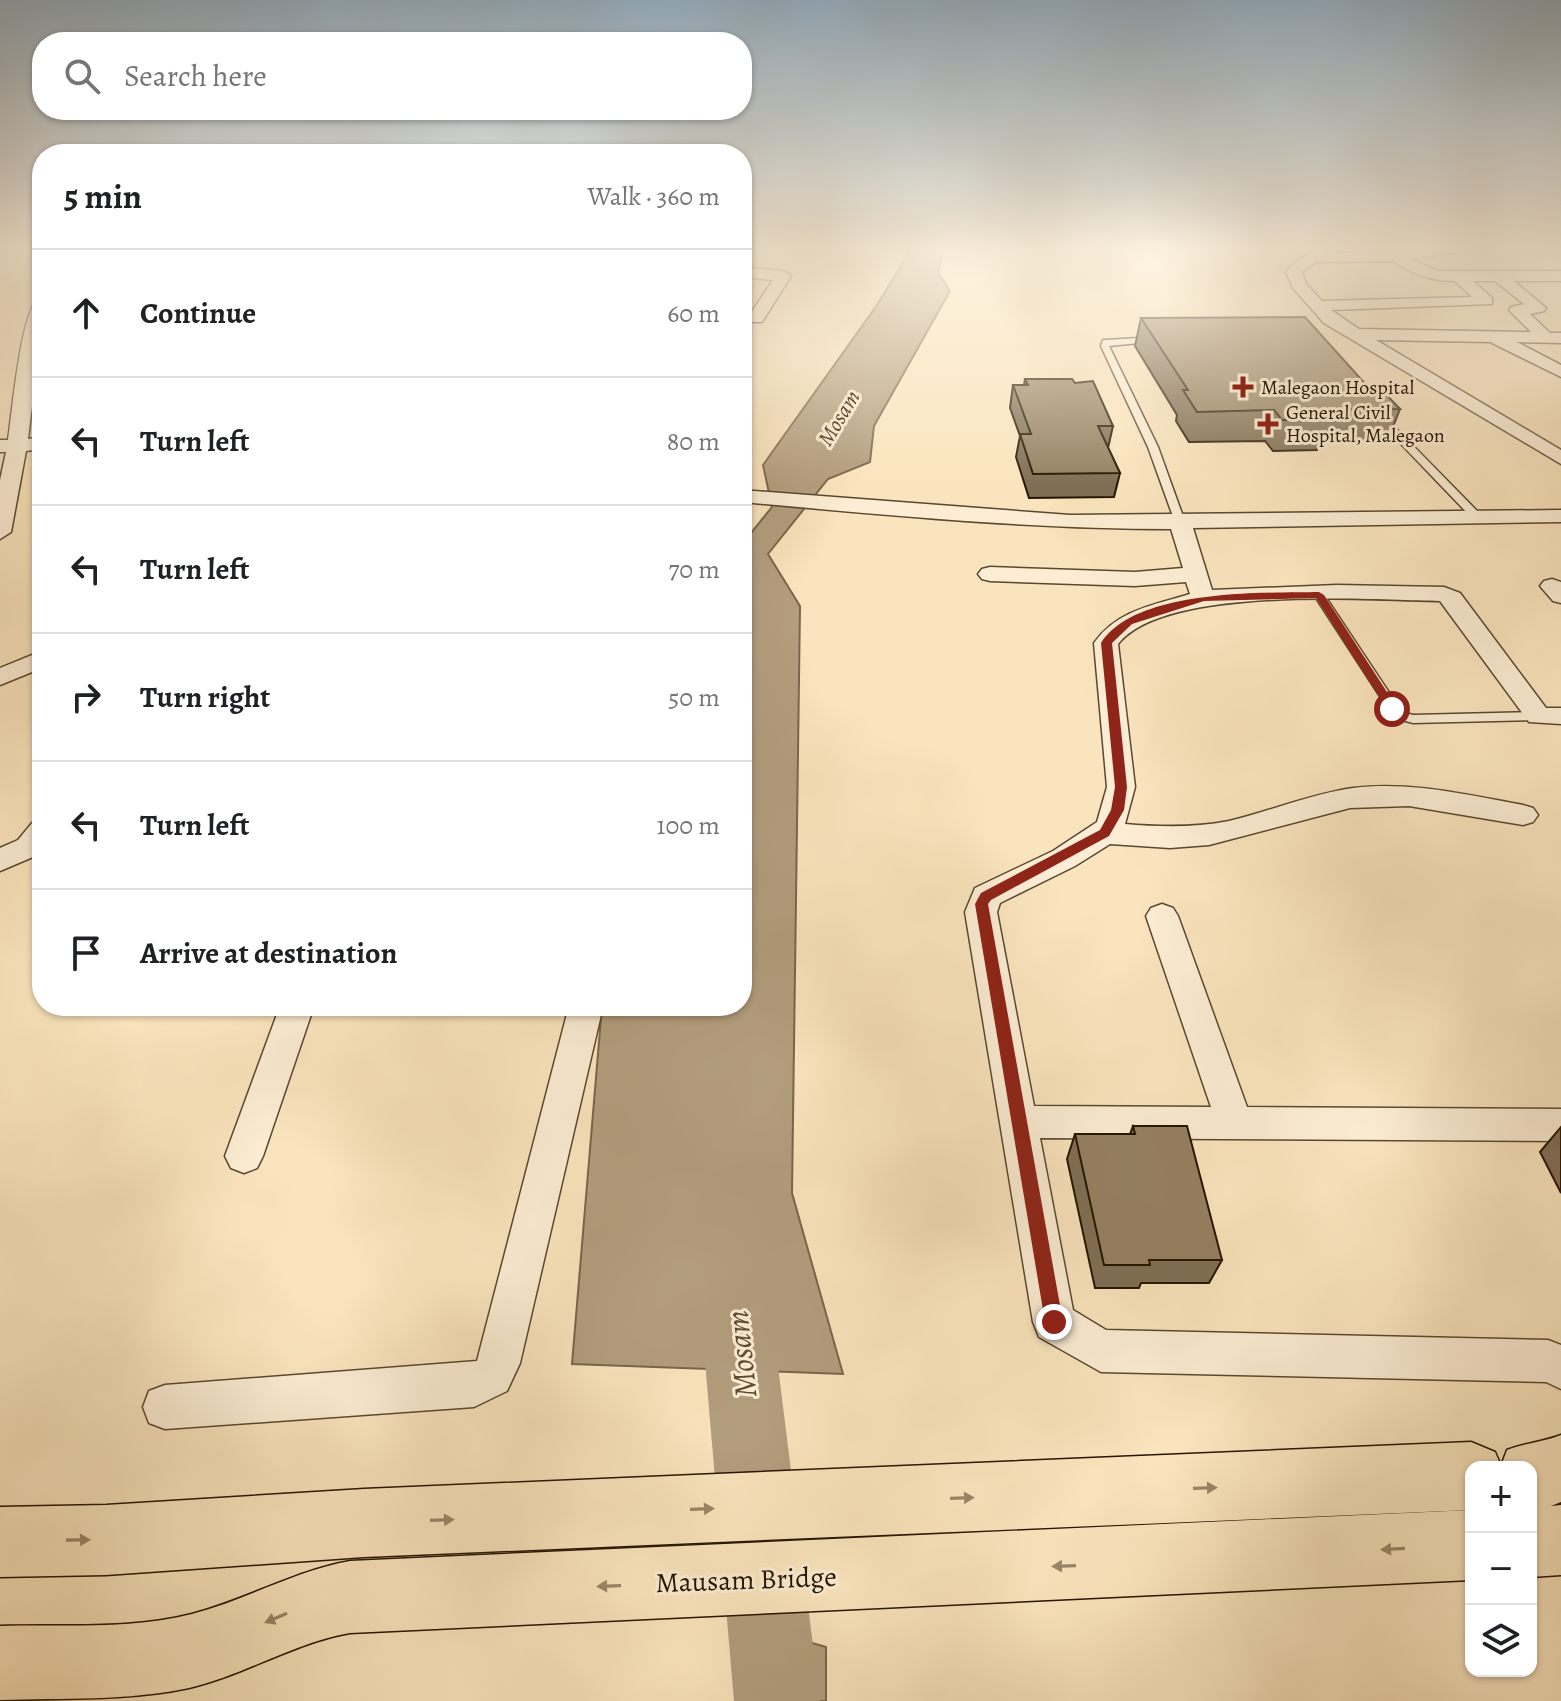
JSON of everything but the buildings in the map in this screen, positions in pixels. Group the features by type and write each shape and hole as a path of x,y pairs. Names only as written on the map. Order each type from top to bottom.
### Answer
{"highway":[{"path":"1537,1474 1561,1468"},
{"path":"0,1542 106,1540 364,1523 1465,1476"},
{"path":"1537,1542 1561,1540"},
{"name":"Mausam Bridge","path":"0,1663 151,1657 212,1645 301,1607 350,1597 1142,1563 1465,1545"}],"street":[{"path":"1344,327 1561,458"},
{"path":"1355,334 1553,338"},
{"path":"1493,337 1561,372"},
{"path":"0,529 9,446 32,379"},
{"path":"9,446 32,444"},
{"path":"752,497 987,518 1103,523 1561,516"},
{"path":"1180,522 1199,586"},
{"path":"990,574 1135,579 1319,595 1437,592 1452,598 1550,716"},
{"path":"1105,833 1118,810 1121,787 1106,643 1128,622 1199,586"},
{"path":"0,677 32,663"},
{"path":"1523,815 1419,796 1371,796 1344,799 1211,835 1174,838 1105,833 986,896 981,904 1054,1322 1101,1351 1548,1361 1561,1367"},
{"path":"0,860 32,843"},
{"path":"1162,916 1234,1122"},
{"path":"244,1156 293,1016"},
{"path":"165,1407 474,1385 492,1376 499,1363 584,1016"},
{"path":"1017,1122 1561,1125"}],"lane":[{"path":"1162,339 1115,339 1106,342 1105,346 1153,447 1180,522"},
{"path":"1371,408 1477,517"},
{"path":"1319,595 1398,715 1413,719 1550,716"}],"water":[{"path":"861,327 930,327 874,426 870,462 828,479 768,554 800,606 792,1193 843,1374 572,1364 601,1016 752,1016 752,532 772,507 763,465"},
{"path":"764,1629 826,1647 826,1701 751,1701"}],"waterway":[{"name":"Mosam","path":"735,1303 777,1701"}],"place":[{"name":"Malegaon Hospital","path":"1243,387"},
{"name":"General Civil Hospital, Malegaon","path":"1268,424"}],"route":[{"path":"1054,1322 981,904 986,896 1105,833 1118,810 1121,787 1106,643 1128,622 1203,598 1319,595 1392,709"}]}
